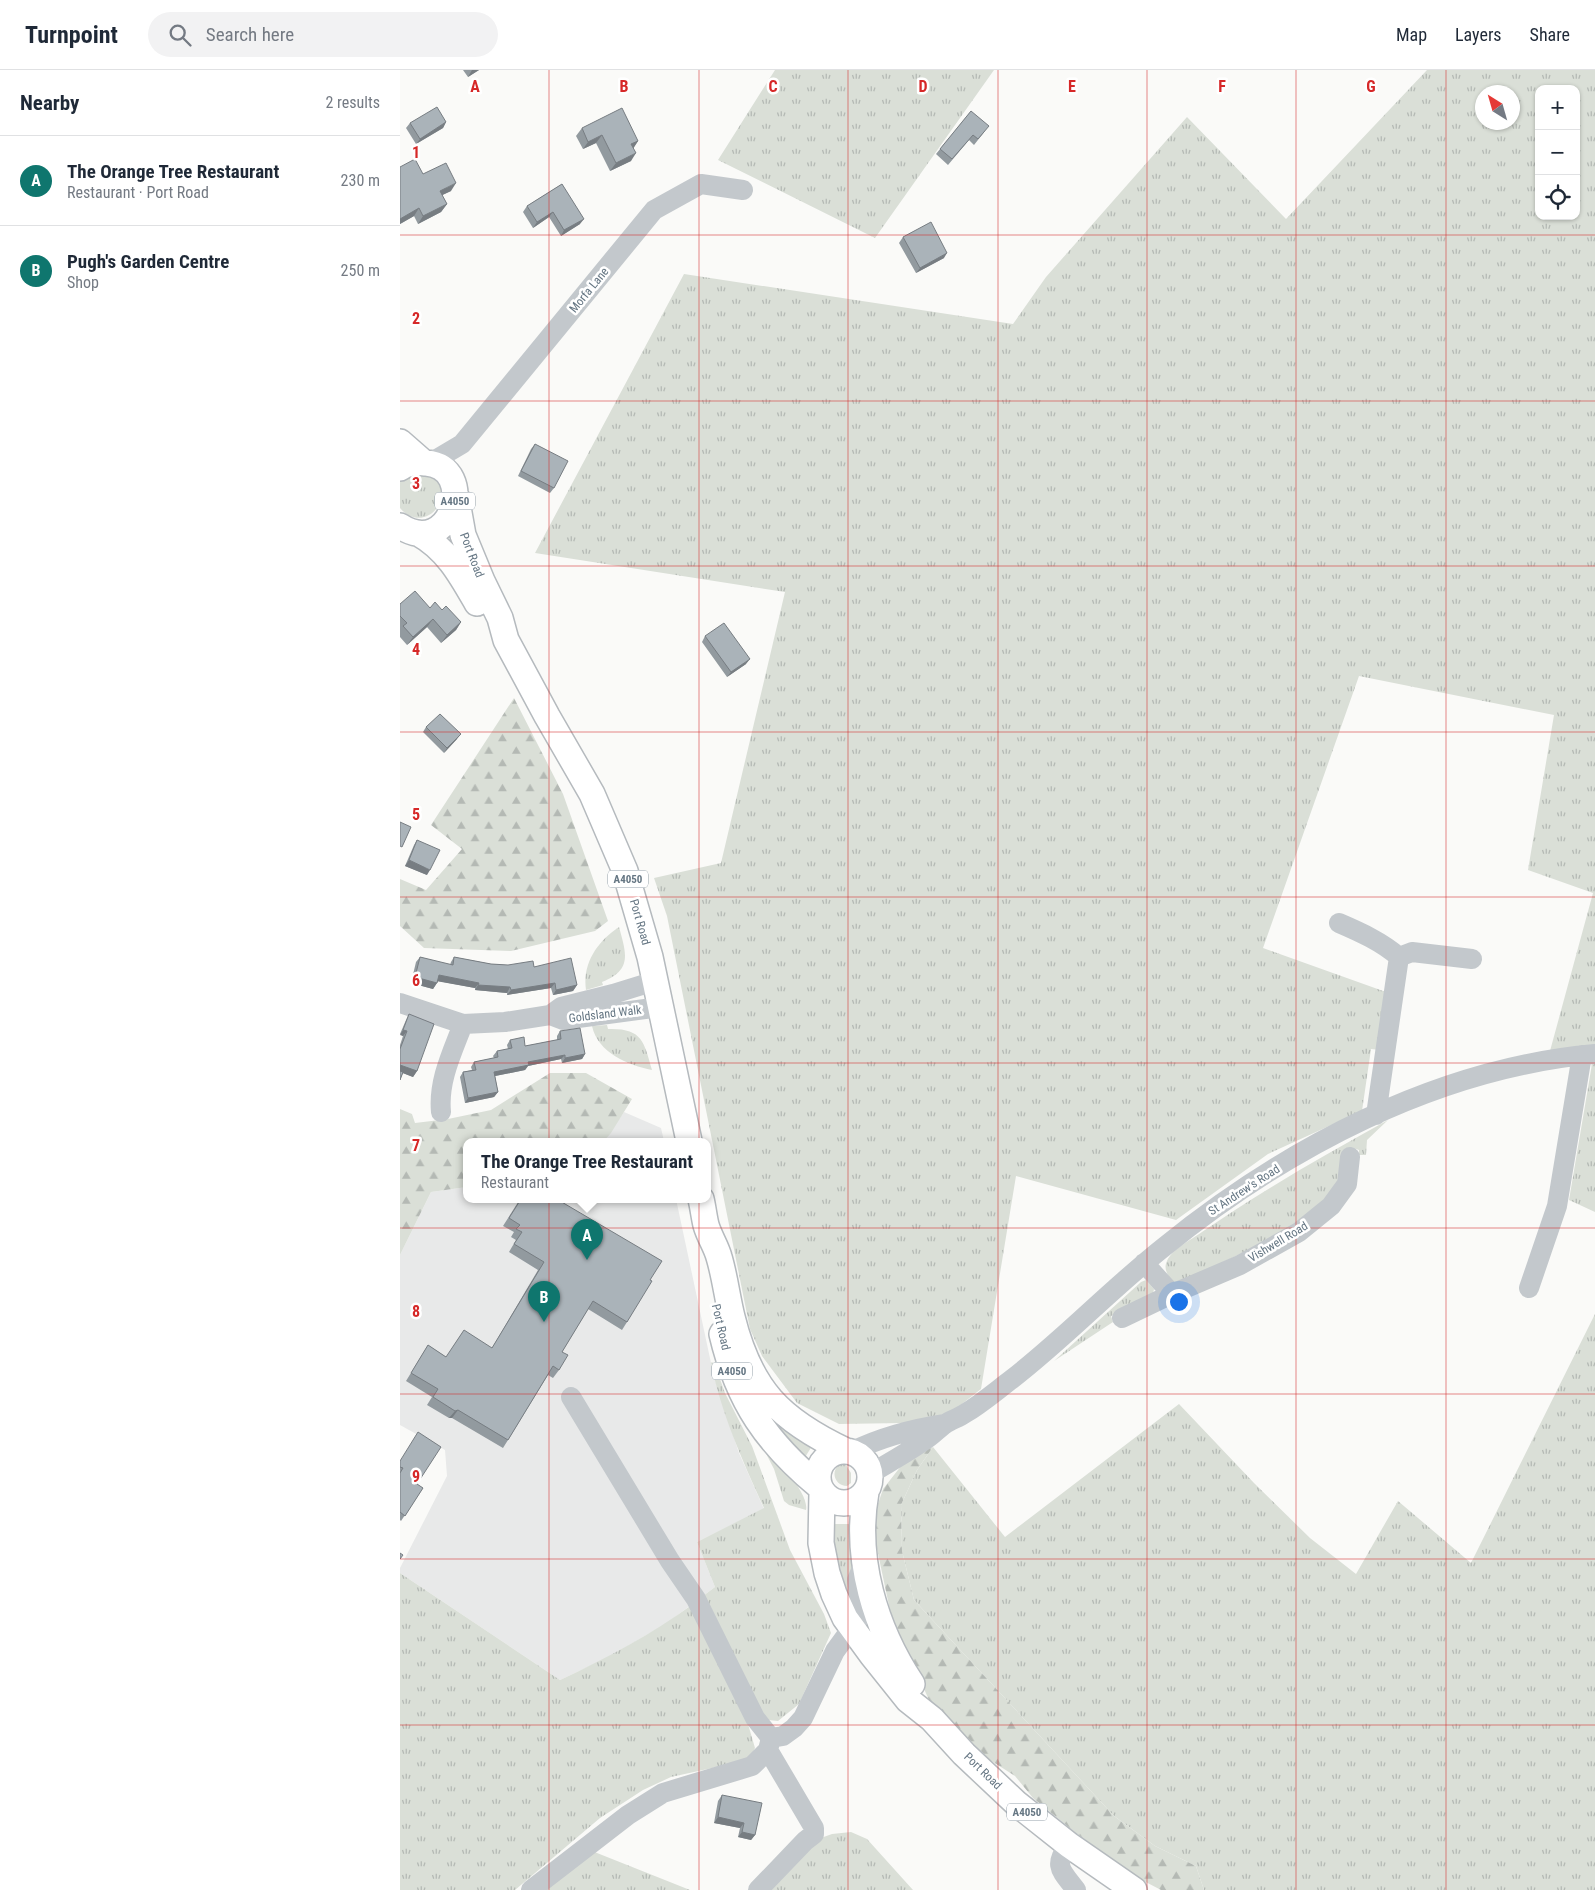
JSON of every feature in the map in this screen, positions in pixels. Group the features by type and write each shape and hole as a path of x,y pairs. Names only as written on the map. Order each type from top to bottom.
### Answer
{"main road":[{"name":"Port Road","path":"400,442 427,463 441,468 447,474 455,492 463,535 500,618 506,640 592,794 629,882 655,981 688,1138"},
{"path":"400,468 417,462 427,463"},
{"name":"Port Road","path":"406,530 431,531 442,526 454,508 455,492"},
{"name":"Port Road","path":"406,530 430,539 449,558 489,624 506,640"},
{"name":"Port Road","path":"702,1203 706,1226 706,1259 726,1352 740,1391 760,1426 775,1445 821,1490 821,1542 827,1573 844,1618 908,1700 932,1719 964,1754 1002,1790 1069,1845 1134,1890"},
{"name":"Port Road","path":"706,1226 719,1256 732,1317 741,1348 768,1398 801,1427 849,1451"},
{"path":"837,1451 849,1451 863,1458 868,1465 868,1483 860,1498 846,1504 837,1503 829,1499 821,1490 818,1472 821,1463 827,1456 837,1451"},
{"name":"Port Road","path":"868,1483 862,1523 865,1563 875,1610 881,1627 902,1670 932,1719"}],"street":[{"name":"Morfa Lane","path":"427,463 462,444 654,210 701,184 743,190"},
{"name":"Morfa Lane","path":"455,492 462,444"},
{"path":"1339,923 1392,950 1399,957"},
{"path":"1399,957 1412,952 1472,959"},
{"path":"1376,1115 1399,957"},
{"name":"Goldsland Walk","path":"400,1003 463,1024 505,1022 550,1015 561,1007 655,981"},
{"name":"Goldsland Walk","path":"550,1015 563,1020 660,1007"},
{"path":"441,1112 441,1084 463,1024"},
{"path":"1529,1288 1557,1206 1589,1054"},
{"name":"St Andrew's Road","path":"868,1483 945,1424 964,1414 988,1397 1041,1356 1144,1263 1199,1220 1250,1185 1314,1146 1407,1101 1481,1075 1543,1060 1589,1054"},
{"name":"Vishwell Road","path":"1122,1318 1240,1265 1298,1232 1331,1206 1347,1184 1350,1157"},
{"path":"1144,1263 1172,1294"},
{"path":"571,1397 670,1561 696,1599 755,1718 814,1828 814,1834 758,1890"},
{"name":"St Andrew's Road","path":"849,1451 872,1441 917,1428 945,1424"},
{"path":"531,1890 628,1815 663,1793 752,1766 769,1744 794,1728 803,1718 835,1651 862,1614 857,1580 865,1563"},
{"path":"1069,1845 1060,1856 1060,1863 1076,1890"}],"shaded area":[{"path":"624,1112 661,1128 663,1138 606,1138"},
{"path":"463,1188 463,1203 677,1203 714,1377 739,1453 764,1509 697,1542 715,1587 667,1623 607,1658 560,1680 400,1573 400,1568 447,1476 445,1450 400,1425 400,1255 431,1192"}],"green space":[{"path":"775,70 994,70 875,238 718,160"},
{"path":"1427,70 1595,70 1595,1046 1550,1051 1593,893 1528,870 1554,715 1359,676 1263,948 1386,992 1380,1050 1371,1049 1362,1111 1268,1154 1176,1220 1016,1176 981,1389 949,1414 904,1423 839,1424 797,1403 762,1356 750,1329 667,916 654,878 721,863 785,592 535,553 684,274 1013,324 1046,277 1187,117 1286,219"},
{"path":"420,473 434,479 440,487 442,495 435,511 419,518 409,516 400,508 400,482 405,477"},
{"path":"514,698 563,794 608,921 595,931 511,951 424,948 400,926 400,879 426,890 462,849 431,825"},
{"path":"619,927 625,953 623,966 619,972 602,982 603,985 586,990 585,980 593,954 604,939"},
{"path":"607,1025 608,1029 628,1031 640,1038 647,1051 652,1070 624,1061 601,1044 592,1026"},
{"path":"1592,1064 1595,1064 1595,1212 1569,1200"},
{"path":"550,1073 586,1073 632,1099 607,1138 463,1138 463,1188 431,1192 400,1255 400,1109 412,1114 415,1123 448,1119 491,1110"},
{"path":"1388,1120 1367,1140 1366,1155 1359,1155 1359,1150 1349,1149 1337,1191 1287,1232 1179,1283 1172,1282 1166,1272 1166,1264 1169,1257 1182,1245 1270,1188"},
{"path":"1146,1280 1154,1289 1149,1298 1137,1306 1111,1316 1113,1322 1054,1361 1141,1282"},
{"path":"1595,1314 1595,1890 1204,1890 1196,1866 1155,1846 1114,1816 914,1600 902,1551 901,1505 917,1470 933,1447 1005,1537 1179,1404 1254,1483 1310,1538 1356,1574 1398,1501 1471,1563"},
{"path":"712,1362 715,1365 725,1393 752,1446 790,1550 824,1614 831,1633 799,1704 778,1721 768,1720 761,1713 703,1596 715,1587 697,1542 764,1508 727,1419 715,1382"},
{"path":"748,1383 812,1446 804,1459 792,1450"},
{"path":"759,1440 796,1484 806,1502 806,1510 789,1505 784,1501 774,1469"},
{"path":"933,1447 917,1470 901,1505 902,1551 914,1600 1114,1816 1155,1846 1196,1866 1204,1890 1161,1890 1140,1879 1076,1833 1033,1798 1015,1776 990,1760 929,1700 891,1615 876,1544 876,1510 883,1489 905,1461 921,1451"},
{"path":"840,1464 846,1465 851,1473 851,1483 847,1486 840,1484 835,1478 835,1471"},
{"path":"833,1524 853,1524 854,1613 834,1561"},
{"path":"400,1573 560,1680 629,1645 693,1604 748,1724 755,1748 749,1760 671,1777 643,1790 600,1818 515,1890 400,1890"},
{"path":"851,1832 867,1839 913,1890 768,1890 818,1839 832,1834"},
{"path":"592,1851 690,1890 543,1890"}],"building":[{"path":"437,107 446,122 420,139 410,123"},
{"path":"622,108 638,141 631,144 636,153 616,163 602,135 588,142 582,128"},
{"path":"971,111 989,126 978,139 973,135 952,159 940,149"},
{"path":"415,159 423,174 446,163 456,183 440,191 447,204 423,216 419,208 400,219 400,167"},
{"path":"562,184 584,219 564,230 553,212 537,222 527,206"},
{"path":"931,222 947,253 920,268 903,237"},
{"path":"535,444 568,461 554,488 521,471"},
{"path":"415,591 430,608 435,602 442,610 446,606 461,622 447,635 433,619 413,637 403,626 407,623 400,616 400,604"},
{"path":"724,623 750,659 731,672 705,636"},
{"path":"440,714 461,734 447,748 426,727"},
{"path":"400,822 411,827 402,847 400,846"},
{"path":"417,840 440,850 430,870 409,860"},
{"path":"420,957 453,965 454,957 491,964 508,965 533,961 534,967 571,958 577,985 556,990 555,983 511,990 510,987 478,985 479,983 439,975 437,983 415,977"},
{"path":"409,1014 434,1024 417,1071 400,1065 400,1049 407,1031 403,1030"},
{"path":"580,1028 585,1054 565,1058 565,1055 528,1062 529,1065 494,1072 498,1092 468,1098 463,1072 476,1070 474,1062 498,1057 497,1051 512,1048 510,1040 524,1037 525,1046 561,1039 560,1031"},
{"path":"518,1203 563,1203 662,1261 627,1322 593,1301 562,1352 568,1355 559,1370 553,1366 508,1440 433,1397 438,1389 411,1373 428,1345 446,1357 464,1330 492,1348 544,1262 514,1244 522,1232 516,1229 520,1225 509,1218"},
{"path":"418,1432 441,1447 417,1484 423,1488 405,1516 400,1512 400,1473 403,1468 400,1467 400,1461"},
{"path":"722,1795 762,1803 755,1835 742,1832 744,1823 718,1817"}],"place":[{"name":"The Orange Tree Restaurant","path":"587,1260"},
{"name":"Pugh's Garden Centre","path":"544,1322"}]}
